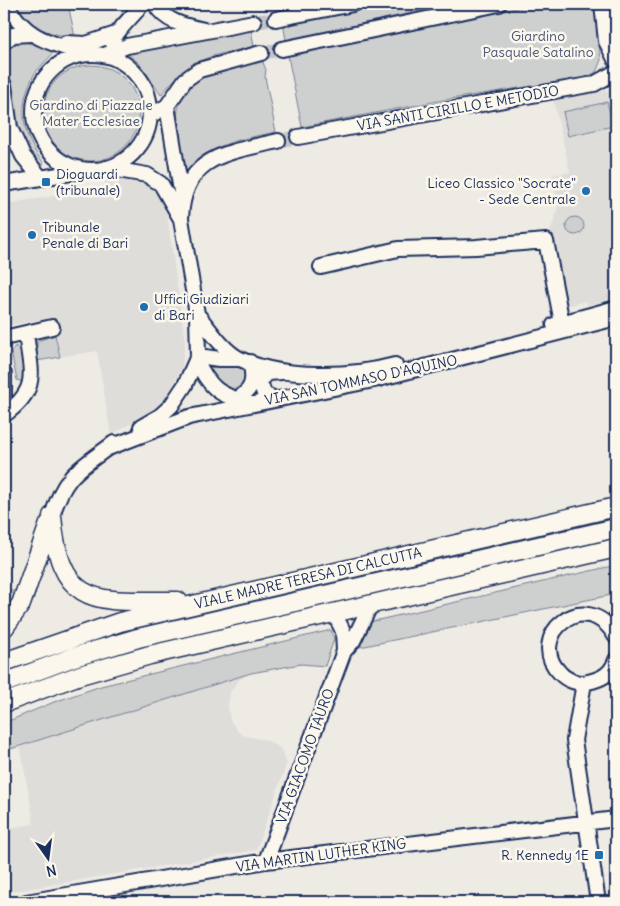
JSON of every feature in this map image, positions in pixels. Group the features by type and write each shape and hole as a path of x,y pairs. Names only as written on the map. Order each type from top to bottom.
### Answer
{"main road":[{"name":"VIALE MADRE TERESA DI CALCUTTA","path":"4,662 120,622 616,507"},
{"path":"52,516 54,544 60,564 73,584 82,591 108,600 125,602 206,601"},
{"path":"4,628 21,604 52,516"},
{"name":"VIALE MADRE TERESA DI CALCUTTA","path":"4,683 74,657 138,638 616,528"},
{"path":"4,703 119,663 616,548"}],"street":[{"path":"6,4 15,19 30,34 85,54 107,54 127,46 254,22"},
{"path":"47,41 86,44 116,34 126,25 142,4"},
{"path":"156,4 160,12 174,21 210,31"},
{"path":"276,18 353,4"},
{"path":"282,49 499,4"},
{"path":"602,4 606,40 616,61"},
{"path":"4,42 13,35 30,34"},
{"path":"107,54 116,34"},
{"path":"150,116 167,106 186,80 199,70 260,53"},
{"path":"85,54 54,66 39,89 34,117 40,137 51,152 67,163 86,170"},
{"path":"106,168 125,158 138,146 147,131 150,116 147,94 135,74 127,65 107,54"},
{"name":"VIA SANTI CIRILLO E METODIO","path":"298,138 594,84 616,72"},
{"path":"4,84 10,128 23,156 40,177"},
{"path":"167,106 182,198 181,219 197,314 197,358 206,381 221,393 243,402 254,375 244,360 197,314"},
{"path":"4,142 10,128"},
{"path":"182,198 188,182 211,161 241,149 278,141"},
{"path":"4,184 106,168 147,175 161,184 181,219"},
{"path":"161,184 180,182"},
{"path":"321,267 398,249 476,247 546,241 562,323"},
{"name":"VIA SAN TOMMASO D'AQUINO","path":"197,358 244,360 288,372 322,374 380,369 616,308"},
{"name":"VIA SAN TOMMASO D'AQUINO","path":"108,448 171,423 218,411 243,402 275,399 374,380 616,318"},
{"path":"4,338 52,327"},
{"path":"4,415 22,400 30,387 32,375 26,334"},
{"path":"52,516 57,500 68,478 84,463 128,433 160,416 172,406 186,386 197,358"},
{"path":"275,399 264,394 260,381 268,373 288,372"},
{"path":"4,377 12,387 21,390 30,387"},
{"path":"4,377 4,406"},
{"name":"VIA GIACOMO TAURO","path":"266,861 344,651 353,640 371,604"},
{"name":"VIA GIACOMO TAURO","path":"334,613 343,631 344,651"},
{"path":"616,637 610,625 593,615 574,616 557,627 551,638 550,658 562,676 584,683 599,680 609,673 616,660"},
{"path":"584,683 574,740 598,902"},
{"name":"VIA MARTIN LUTHER KING","path":"26,902 57,900 266,861 616,819"}],"shaded area":[{"name":"Liceo Classico \"Socrate\" - Sede Centrale","path":"616,89 616,298 588,305 586,301 563,307 549,236 558,207 552,175 570,172 553,99"},
{"path":"119,179 144,183 159,195 166,207 185,341 182,367 167,397 149,413 111,435 97,351 60,357 52,318 4,326 4,204 106,188 105,181"},
{"path":"248,674 240,679 230,692 228,706 230,720 238,732 245,736 266,740 280,748 287,763 256,850 4,893 4,829 34,824 20,745"}],"green space":[{"path":"15,4 68,4 75,37 40,29 25,19"},
{"path":"388,4 418,4 420,11 286,40 283,23"},
{"path":"424,4 456,4 425,10"},
{"name":"Giardino Pasquale Satalino","path":"535,4 594,4 601,60 596,72 588,77 438,101 302,127 288,56"},
{"path":"610,4 616,4 616,45"},
{"path":"251,29 254,47 213,56 192,65 172,82 161,95 139,63 128,54"},
{"path":"21,41 51,49 53,53 35,73 29,84 24,108 26,131 36,153 44,163 41,167 26,146 14,110 7,72 9,46"},
{"path":"262,60 266,70 265,77 276,132 226,144 205,155 185,174 177,116 180,102 187,90 196,81 208,75"},
{"name":"Giardino di Piazzale Mater Ecclesiae","path":"91,65 109,69 125,79 135,95 139,113 135,131 125,147 109,157 91,161 73,157 57,147 47,131 43,113 47,95 57,79 73,69"},
{"path":"607,102 613,126 568,136 563,112"},
{"path":"575,217 581,220 584,226 581,232 575,235 569,232 566,226 569,220"},
{"path":"55,335 60,357 37,361 37,341"},
{"path":"15,346 21,350 24,378 22,382 17,380 11,352"},
{"path":"242,366 247,371 247,378 242,386 230,391 219,383 209,368"},
{"path":"616,565 616,594 360,647 370,622"},
{"path":"20,589 4,616 4,593"},
{"path":"331,630 334,639 325,666 301,664 251,673 4,751 4,723 54,702 101,686"}],"tunnel":[{"path":"254,22 276,19"},
{"path":"261,53 282,49"},
{"path":"278,141 298,137"}],"place":[{"name":"Dioguardi (tribunale)","path":"46,182"},
{"name":"Liceo Classico \"Socrate\" - Sede Centrale","path":"586,191"},
{"name":"Tribunale Penale di Bari","path":"32,235"},
{"name":"Uffici Giudiziari di Bari","path":"144,307"},
{"name":"R. Kennedy 1E","path":"599,855"}]}
